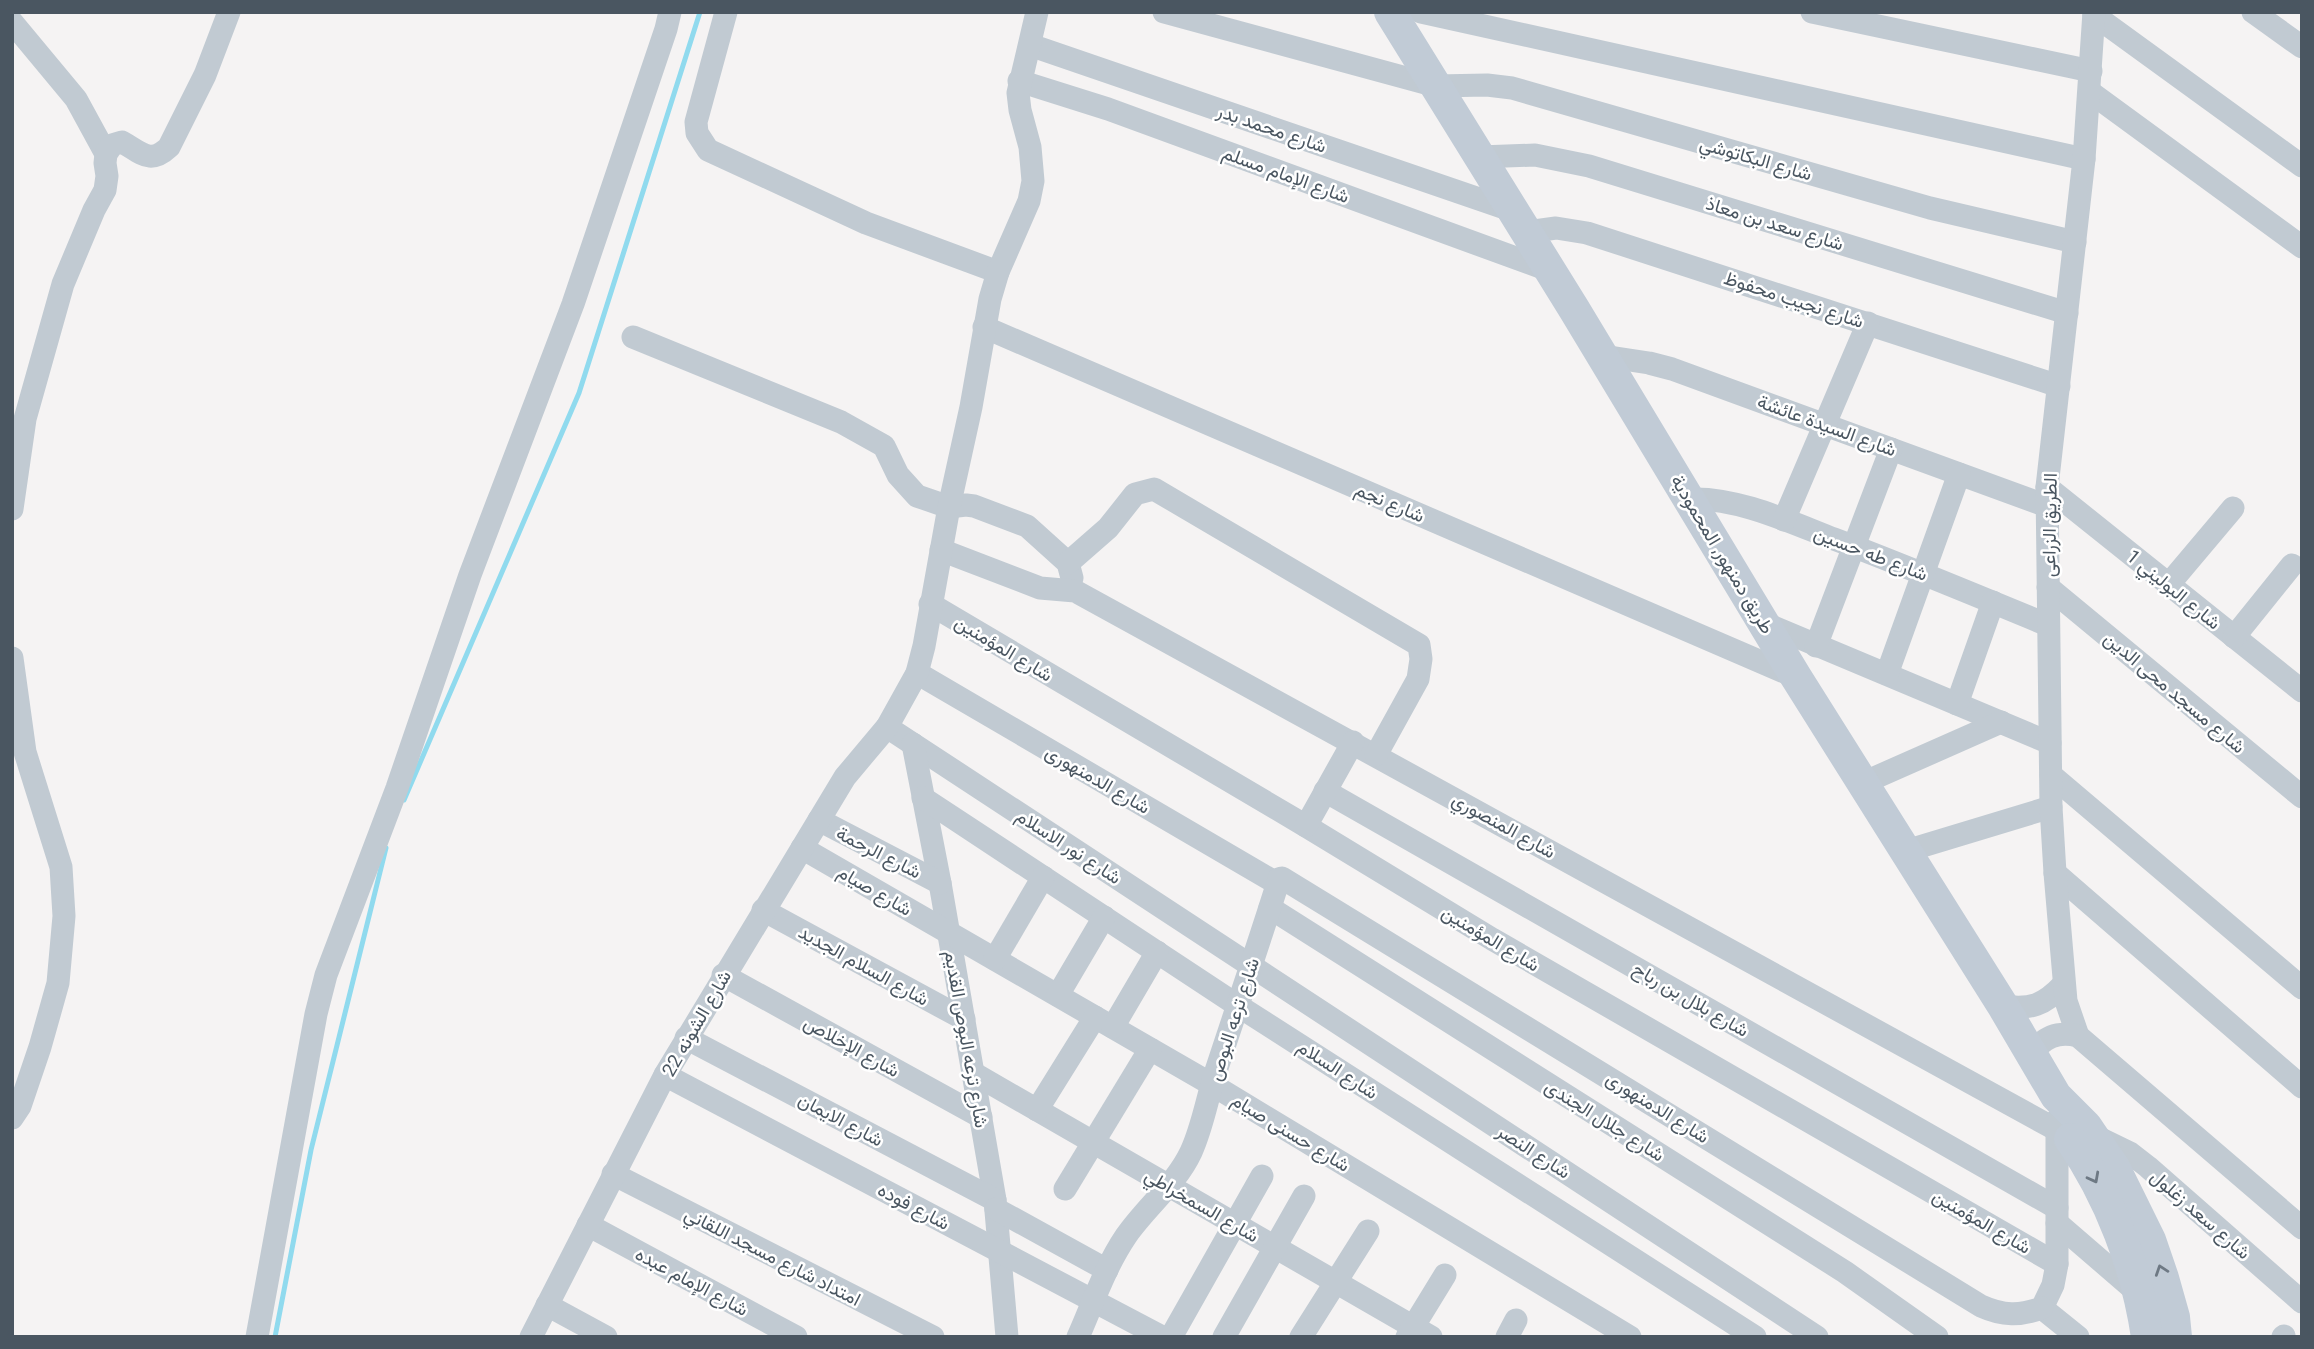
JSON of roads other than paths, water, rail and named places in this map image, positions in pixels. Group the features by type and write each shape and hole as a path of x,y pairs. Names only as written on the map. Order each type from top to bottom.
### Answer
{"main road":[{"name":"طريق دمنهور, المحمودية","path":"1390,12 1603,356 1796,677 2003,1006 2032,1054 2057,1115"},
{"path":"2057,1115 2079,1116 2115,1169 2150,1240 2181,1330"},
{"path":"2057,1115 2092,1173 2119,1231 2147,1337"}],"street":[{"path":"12,509 25,419 63,284 105,190 106,154 112,145 122,142 149,157 159,156 169,147 205,75 229,12"},
{"path":"257,1337 316,1013 326,975 397,788 475,562 573,303 670,12"},
{"path":"726,12 696,122 696,133 708,150 866,223 998,272"},
{"name":"شارع الشونه 22","path":"531,1337 665,1075 723,975 850,770 887,727 917,673 925,646 930,604 971,407 984,327 998,272 1029,201 1033,181 1030,147 1018,101 1037,12"},
{"name":"شارع البكاتوشي","path":"1164,12 1436,86 1487,85 1512,88 1930,208 2076,242"},
{"path":"1421,12 2084,159"},
{"path":"1812,12 2090,82 2302,247"},
{"path":"2253,12 2302,47"},
{"path":"2094,13 2302,166"},
{"name":"الطريق الزراعى","path":"2078,1036 2063,985 2051,807 2047,497 2076,242 2094,13"},
{"path":"12,22 76,99 106,154"},
{"name":"شارع محمد بدر","path":"1030,45 1520,221"},
{"name":"شارع الإمام مسلم","path":"1020,82 1108,109 1551,271"},
{"name":"شارع سعد بن معاذ","path":"1480,157 1535,155 1589,166 2067,313"},
{"name":"شارع نجيب محفوظ","path":"1520,221 1587,233 2059,386"},
{"path":"1784,520 1868,323"},
{"name":"شارع نجم","path":"984,327 1796,677"},
{"path":"633,337 841,422 884,446 898,475 916,496 948,508 974,506 1027,526 1068,563 1075,591"},
{"name":"شارع السيدة عائشة","path":"1603,356 1672,369 1959,474 2047,497"},
{"path":"1816,646 1891,449"},
{"path":"1887,674 1959,474"},
{"path":"1068,563 1108,528 1135,494 1154,489 1419,645 1418,679 1376,755"},
{"name":"شارع البوليني 1","path":"2047,497 2169,584 2234,637 2299,683"},
{"name":"شارع طه حسين","path":"1690,499 1722,500 1784,520 1923,573 2048,625"},
{"path":"2169,584 2233,508"},
{"name":"شارع المنصوري","path":"941,550 1041,588 1075,591 1376,755 2057,1115"},
{"path":"2234,637 2292,565"},
{"name":"شارع مسجد محى الدين","path":"2048,587 2302,797"},
{"path":"1957,704 1993,603"},
{"name":"شارع المؤمنين","path":"930,604 1492,939 2057,1264"},
{"path":"1765,623 2050,743"},
{"path":"12,658 25,752 61,867 64,916 58,983 20,1106 12,1118"},
{"name":"شارع الدمنهورى","path":"917,673 1279,881 1284,878 1296,885 1981,1307 2012,1315 2042,1308"},
{"path":"1863,783 2000,722"},
{"name":"شارع نور الاسلام","path":"887,727 1251,965"},
{"path":"1306,826 1353,742"},
{"name":"شارع ترعه البوص القديم","path":"913,744 996,1205 1007,1337"},
{"path":"2051,775 2302,988"},
{"name":"شارع بلال بن رباح","path":"1325,791 2057,1215 2137,1292"},
{"name":"شارع السلام","path":"923,798 1237,1005 1755,1337"},
{"path":"1906,851 2051,807"},
{"name":"شارع الرحمة","path":"819,820 940,883"},
{"name":"شارع صيام","path":"802,848 948,931"},
{"path":"2055,873 2302,1087"},
{"path":"995,959 1043,877"},
{"name":"شارع ترعه البوص","path":"1078,1337 1107,1269 1125,1238 1190,1155 1198,1137 1211,1084 1279,881"},
{"name":"شارع جلال الجندى","path":"1270,908 1845,1272 1937,1337"},
{"name":"شارع السلام الجديد","path":"764,910 964,1019"},
{"path":"1058,995 1104,917"},
{"name":"شارع حسنى صيام","path":"948,931 1211,1084 1630,1337"},
{"path":"1037,1110 1157,952"},
{"name":"شارع النصر","path":"1251,965 1817,1337"},
{"name":"شارع الإخلاص","path":"723,975 981,1117"},
{"path":"2003,1006 2020,1009 2037,1006 2052,997 2063,985"},
{"path":"2032,1054 2046,1038 2068,1033 2078,1036 2302,1228"},
{"name":"شارع الايمان","path":"687,1038 996,1205"},
{"path":"1065,1189 1150,1049"},
{"name":"شارع السمخراطي","path":"973,1073 1336,1282 1417,1333"},
{"name":"شارع فوده","path":"665,1075 1163,1337"},
{"path":"2057,1115 2057,1264 2053,1285 2042,1308 2077,1337"},
{"name":"شارع سعد زغلول","path":"2093,1135 2130,1153 2302,1302"},
{"name":"امتداد شارع مسجد اللقاني","path":"613,1174 933,1337"},
{"path":"1171,1337 1262,1176"},
{"path":"1224,1337 1304,1196"},
{"path":"996,1205 1107,1269"},
{"name":"شارع الإمام عبده","path":"587,1225 796,1337"},
{"path":"1301,1337 1368,1231"},
{"path":"1417,1333 1445,1275"},
{"path":"547,1305 606,1337"}],"waterway":[{"path":"404,800 579,393 700,12"},
{"path":"275,1337 311,1150 386,848"}]}
